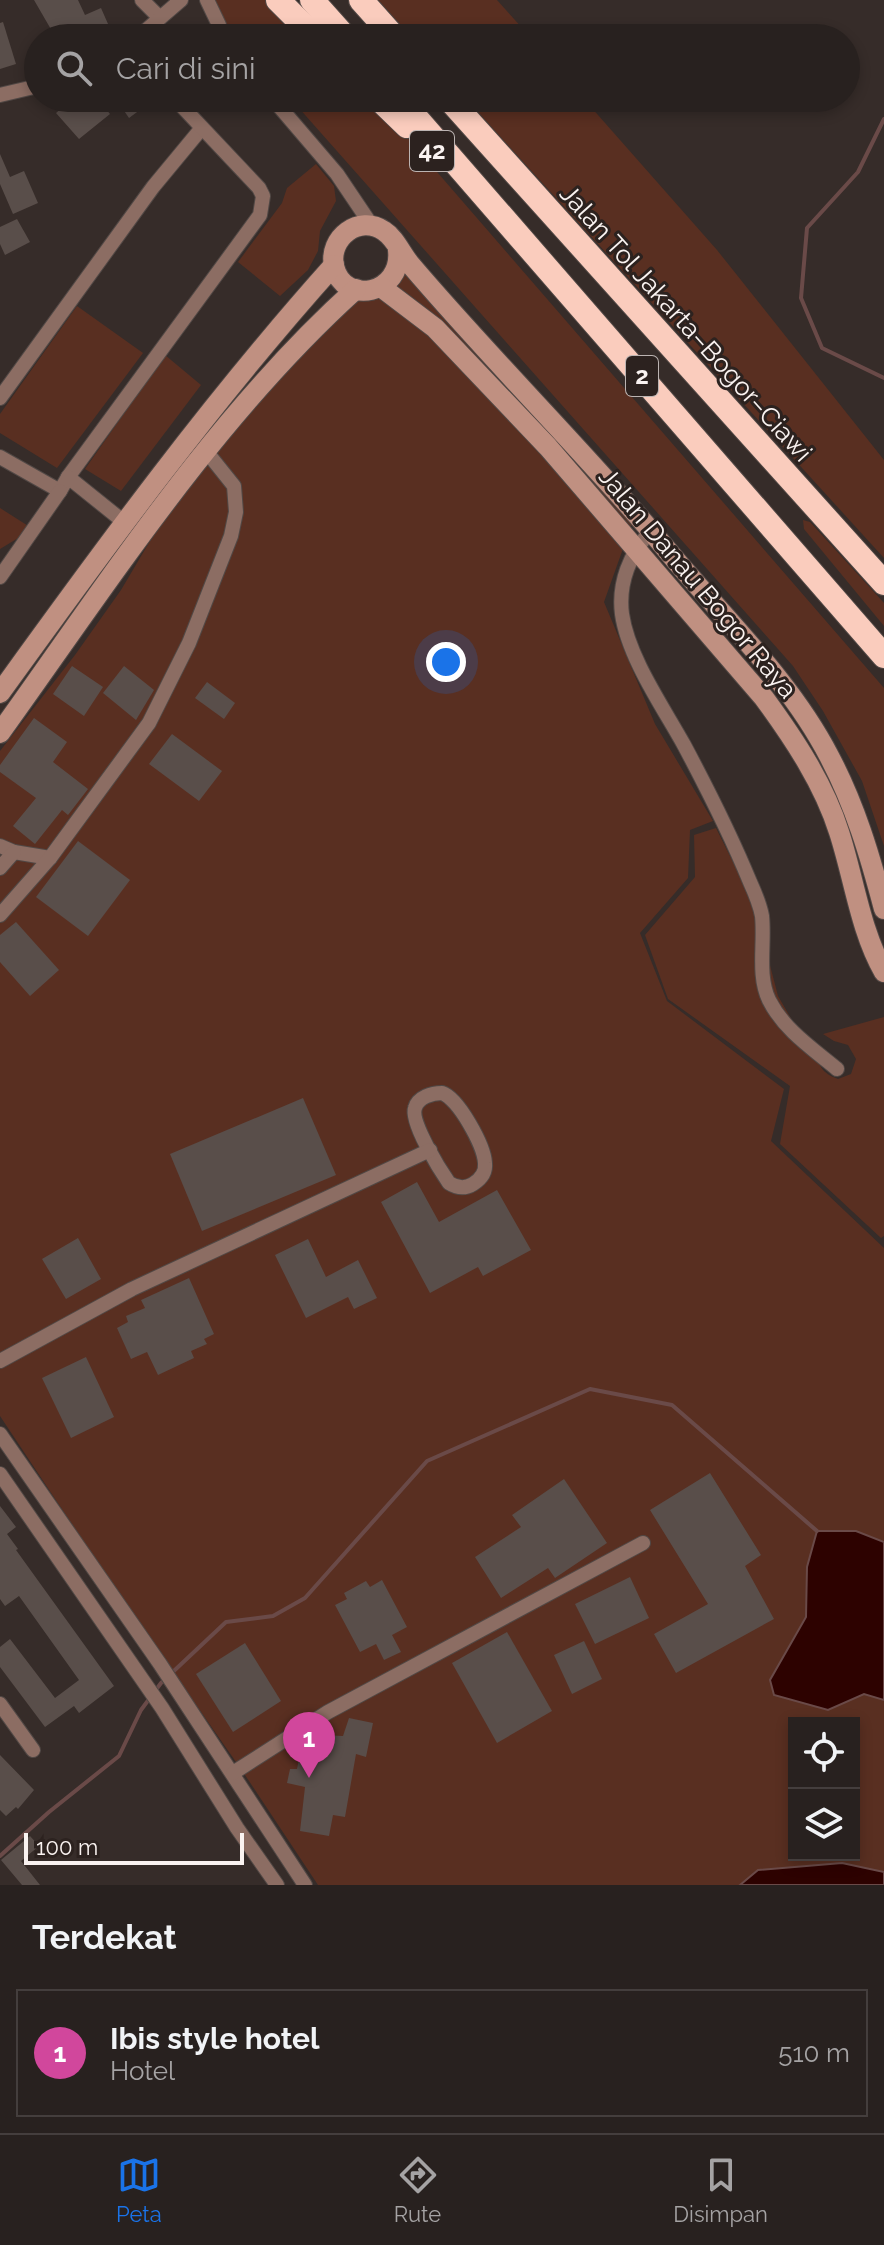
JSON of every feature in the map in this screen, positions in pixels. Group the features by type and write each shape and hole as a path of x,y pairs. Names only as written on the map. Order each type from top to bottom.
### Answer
{"highway":[{"path":"278,0 302,24"},
{"path":"312,0 333,24"},
{"path":"361,0 382,24"},
{"name":"42","path":"392,112 489,200"},
{"name":"2","path":"411,112 884,656"},
{"name":"Jalan Tol Jakarta–Bogor–Ciawi","path":"461,112 884,583"}],"street":[{"path":"142,0 159,17"},
{"path":"152,24 181,0"},
{"path":"207,0 219,24"},
{"path":"0,95 24,89"},
{"path":"0,577 68,477 253,226 262,209 263,196 259,188 186,112"},
{"path":"284,112 337,174 372,226 391,237 398,250 396,271 381,287 356,289 342,280 334,265 334,249 343,235 356,227 372,226"},
{"path":"0,398 153,187 201,129"},
{"name":"Jalan Danau Bogor Raya","path":"398,250 651,531 775,676 828,753 851,801 868,848 884,909"},
{"path":"0,693 124,522 241,375 334,265"},
{"name":"Jalan Danau Bogor Raya","path":"381,287 435,328 548,447 764,698 790,734 818,783 838,829 863,919 884,972"},
{"path":"0,733 241,406 319,323 356,289"},
{"path":"1,910 50,858 149,723 189,643 231,536 236,512 234,486 206,451"},
{"path":"0,457 60,491"},
{"path":"68,477 124,522"},
{"path":"651,531 636,547 625,578 621,598 623,617 648,680 698,772 753,888 762,916 762,969 768,998 797,1036 837,1069"},
{"path":"0,868 7,849 50,858"},
{"path":"442,1093 455,1100 462,1111 483,1154 484,1171 469,1186 453,1186 430,1150 417,1123 415,1108 429,1095 442,1093"},
{"path":"0,1361 132,1289 430,1150"},
{"path":"0,1434 160,1664 305,1885"},
{"path":"0,1474 142,1678 277,1885"},
{"path":"233,1773 328,1712 643,1543"},
{"path":"0,1704 33,1750"},
{"path":"252,1849 272,1835"}],"shaded area":[{"path":"204,0 288,0 309,24 225,24"},
{"path":"378,0 497,0 518,24 399,24"},
{"path":"302,112 385,112 884,688 884,846 862,781 823,711 793,666"},
{"path":"478,112 595,112 717,250 884,460 884,558"},
{"path":"316,164 334,186 336,201 320,231 318,251 308,270 280,296 238,262 282,203 287,188"},
{"path":"398,250 635,515 604,602 655,724 713,821 690,830 688,878 640,933 667,1001 784,1089 771,1141 884,1248 884,1885 318,1885 0,1416 0,751 121,590 150,541 267,372 371,290"},
{"path":"77,306 143,353 57,468 0,433 0,414"},
{"path":"165,355 201,385 121,491 85,469"},
{"path":"0,508 33,529 0,549"},
{"path":"803,520 810,522 884,603 884,626 804,529"},
{"path":"716,828 754,904 778,996 796,1027 817,1050 820,1065 825,1071 838,1079 851,1074 856,1059 848,1045 823,1034 884,1017 884,1236 881,1238 780,1144 790,1086 668,999 645,935 695,877 694,835"},
{"path":"817,1531 856,1531 884,1542 884,1700 864,1694 828,1710 774,1695 770,1680 806,1617 807,1567"},
{"path":"842,1863 884,1872 884,1885 740,1885 758,1870"}],"building":[{"path":"34,0 78,0 85,15 101,8 108,24 48,24"},
{"path":"3,22 16,64 0,69 0,23"},
{"path":"108,112 110,114 79,139 56,113"},
{"path":"0,154 10,177 24,171 38,203 13,214 0,184"},
{"path":"17,219 30,242 5,255 0,244 0,227"},
{"path":"72,666 103,687 84,716 53,694"},
{"path":"124,666 154,690 136,720 103,693"},
{"path":"207,682 235,703 224,719 195,698"},
{"path":"34,718 67,742 53,762 88,789 68,815 62,810 35,844 13,826 36,798 0,772 0,765"},
{"path":"172,734 222,771 199,801 149,764"},
{"path":"78,841 130,880 88,936 36,897"},
{"path":"16,922 59,970 30,996 0,962 0,935"},
{"path":"303,1098 336,1175 202,1231 170,1154"},
{"path":"417,1182 439,1222 497,1190 531,1250 483,1276 478,1267 430,1293 381,1202"},
{"path":"78,1238 101,1279 66,1299 42,1259"},
{"path":"308,1239 326,1277 358,1260 377,1298 354,1309 348,1297 306,1318 275,1255"},
{"path":"189,1278 214,1334 204,1339 207,1344 191,1351 194,1358 158,1375 147,1352 131,1359 117,1328 128,1322 126,1316 145,1308 141,1300"},
{"path":"86,1357 114,1417 71,1438 42,1378"},
{"path":"710,1473 761,1555 745,1566 774,1619 676,1673 654,1634 708,1604 650,1510"},
{"path":"564,1479 607,1543 555,1578 548,1568 501,1598 475,1557 521,1527 512,1515"},
{"path":"0,1506 16,1527 7,1534 16,1550 114,1686 79,1713 74,1706 45,1727 0,1667 0,1647 10,1639 55,1698 79,1680 19,1596 5,1606 0,1599"},
{"path":"630,1577 649,1618 595,1644 575,1604"},
{"path":"382,1580 407,1627 392,1635 401,1652 384,1660 376,1644 360,1652 335,1605 347,1599 344,1593 366,1581 370,1587"},
{"path":"507,1632 552,1711 497,1743 452,1663"},
{"path":"584,1641 602,1679 572,1694 554,1655"},
{"path":"245,1643 281,1701 233,1732 196,1674"},
{"path":"349,1718 373,1723 366,1757 356,1754 345,1817 333,1815 329,1836 300,1831 305,1787 287,1783 290,1769 297,1769 300,1754 306,1756 309,1746 318,1746 322,1735 343,1736"},
{"path":"0,1755 34,1790 18,1809 16,1807 6,1816 0,1810"},
{"path":"30,1836 39,1846 21,1861 40,1885 22,1885 1,1860"}],"waterway":[{"path":"884,119 858,172 807,228 801,298 822,348 884,378"},
{"path":"0,1856 119,1756 141,1710 161,1683 226,1622 273,1616 305,1598 427,1461 590,1389 672,1405 817,1531"}],"place":[{"name":"Ibis style hotel","path":"309,1778"}]}
